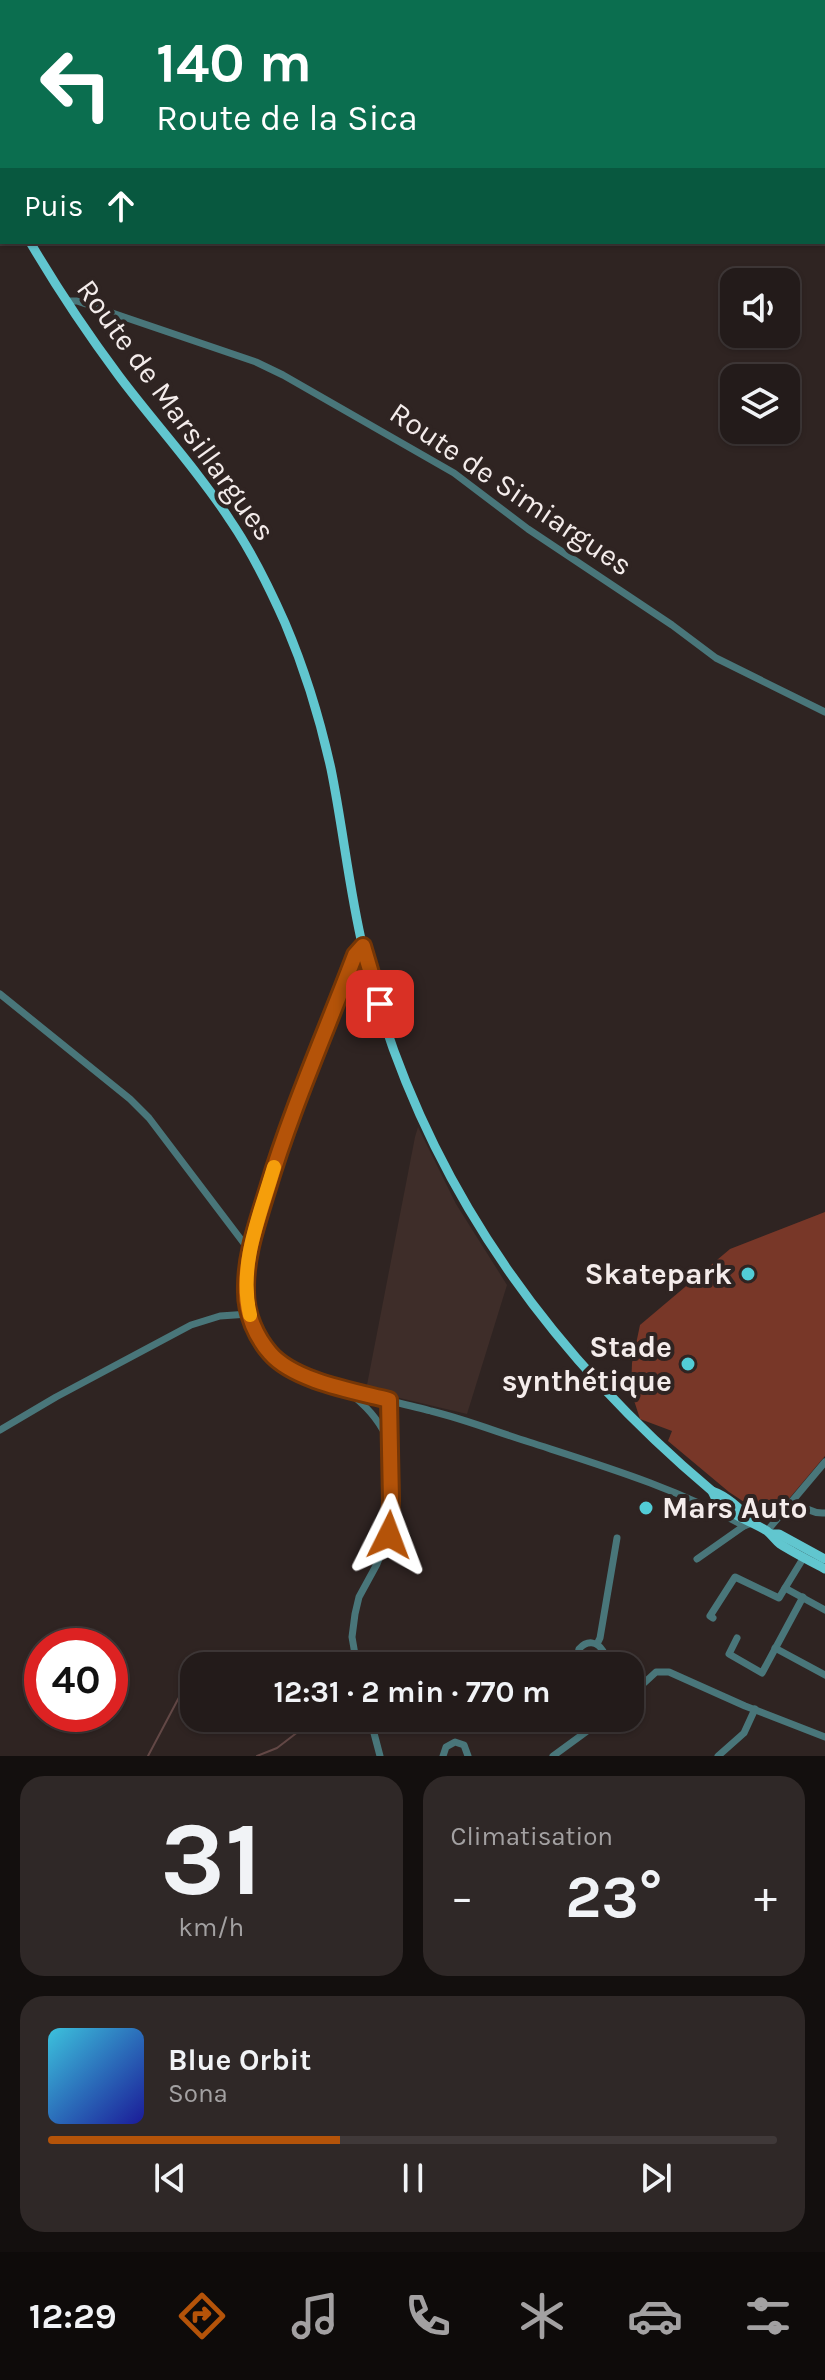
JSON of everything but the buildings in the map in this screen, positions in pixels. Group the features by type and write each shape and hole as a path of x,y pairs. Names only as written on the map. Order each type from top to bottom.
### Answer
{"main road":[{"name":"Route de Marsillargues","path":"31,244 118,374 214,496 252,555 274,597 317,714 331,768 363,946 388,1030 420,1113 475,1221 545,1322 635,1423 741,1520 779,1534 806,1554"},
{"path":"806,1554 825,1559"},
{"path":"806,1554 825,1569"}],"street":[{"name":"Route de Simiargues","path":"67,301 77,301 274,371 441,464 532,532 716,658 825,712"},
{"path":"363,946 355,955 281,1147 249,1250 246,1292 249,1314 260,1339 271,1354 292,1370 343,1388 434,1411 629,1474 748,1523"},
{"path":"0,994 139,1109 249,1250"},
{"path":"0,1430 191,1325 220,1316 249,1314"},
{"path":"343,1388 358,1399 382,1427 388,1442"},
{"path":"355,1652 352,1637 359,1597 389,1535 389,1400"},
{"path":"769,1532 825,1462"},
{"path":"794,1500 820,1514 825,1513"},
{"path":"697,1559 748,1523"},
{"path":"597,1644 617,1538"},
{"path":"779,1598 806,1554"},
{"path":"713,1618 710,1616 735,1577 797,1608"},
{"path":"785,1588 825,1610"},
{"path":"737,1638 729,1654 762,1673 803,1597"},
{"path":"578,1652 587,1643 597,1644 603,1652"},
{"path":"775,1648 825,1675"},
{"path":"644,1683 656,1672 669,1672 825,1737"},
{"path":"718,1756 744,1733 755,1709"},
{"path":"374,1732 380,1756"},
{"path":"553,1756 586,1732"},
{"path":"443,1756 446,1747 455,1742 464,1745 468,1756"}],"shaded area":[{"path":"418,1127 456,1204 507,1285 467,1414 366,1390"},
{"path":"825,1212 825,1456 771,1520 729,1492 668,1441 672,1431 640,1419 631,1391 632,1363 640,1325 730,1249"}],"waterway":[{"path":"148,1756 180,1695"},
{"path":"257,1756 277,1748 298,1732"}],"slow traffic":[{"path":"250,1315 246,1292 249,1250 274,1167"}],"place":[{"name":"Skatepark","path":"748,1274"},
{"name":"Stade synthétique","path":"688,1364"},
{"name":"Mars Auto","path":"646,1508"}],"route":[{"path":"380,1004 363,946 355,955 281,1147 249,1250 246,1292 254,1327 279,1361 292,1370 317,1379 389,1400 389,1535"}]}
